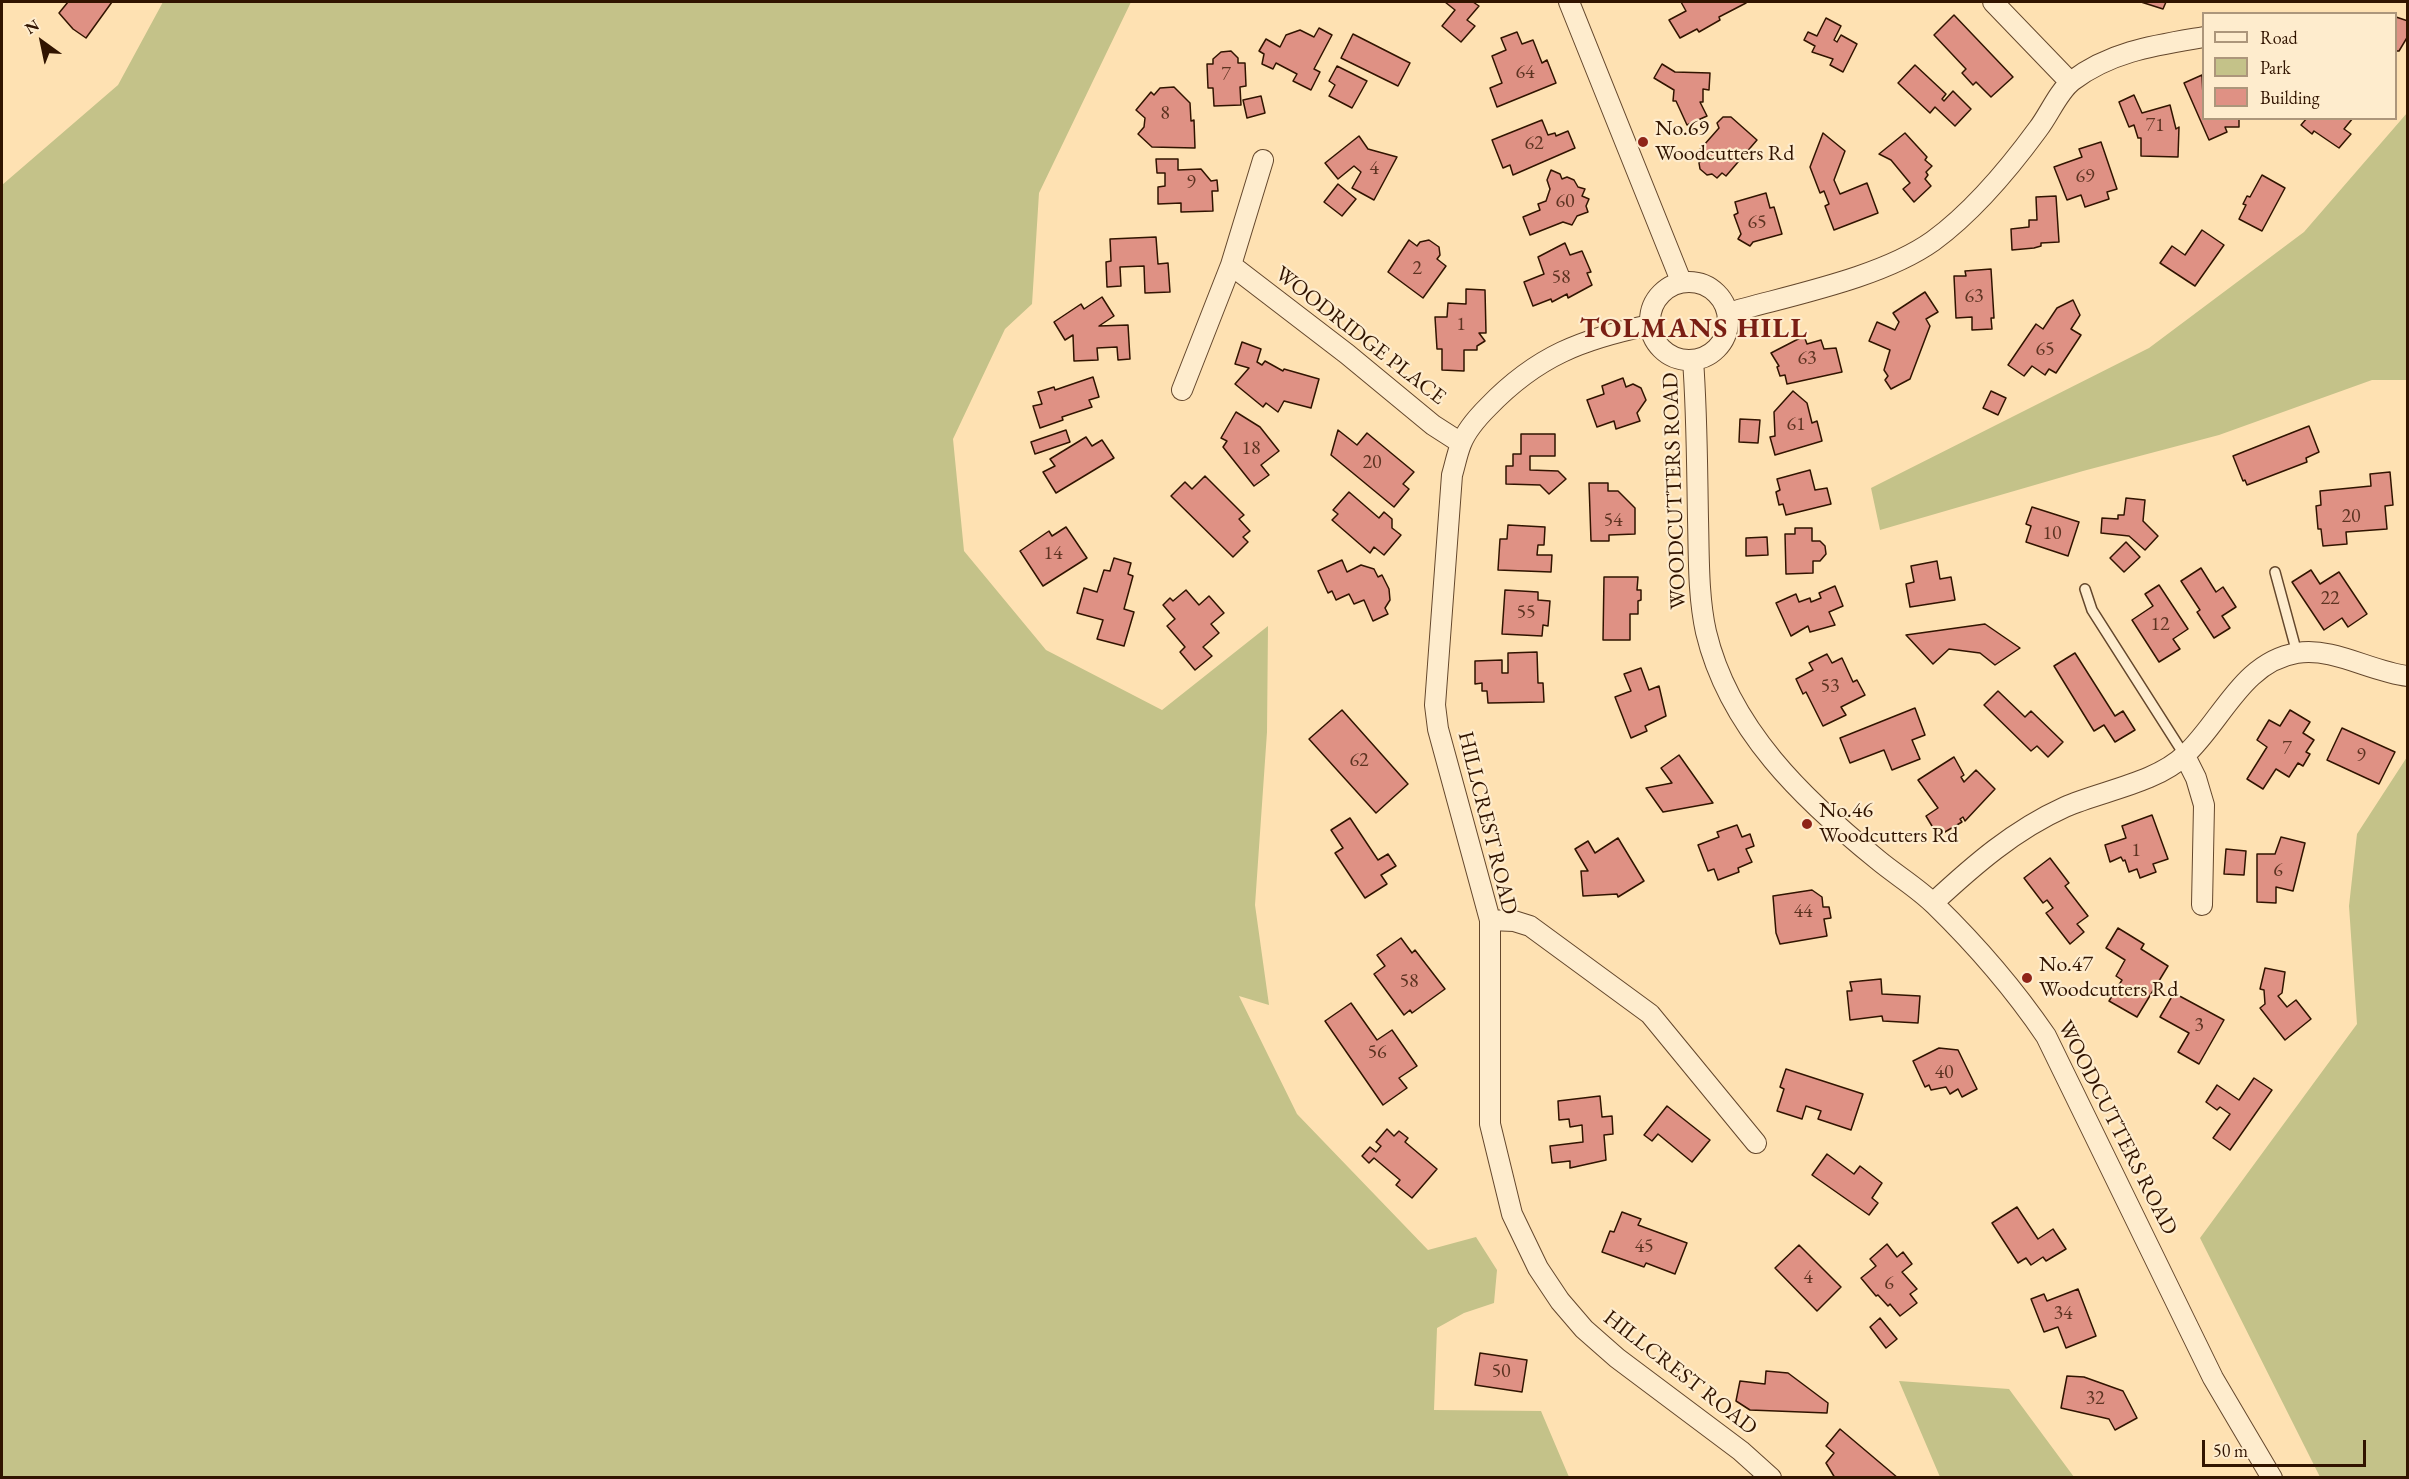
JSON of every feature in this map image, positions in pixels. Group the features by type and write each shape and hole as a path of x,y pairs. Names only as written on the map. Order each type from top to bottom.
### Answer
{"street":[{"path":"1569,2 1680,281"},
{"path":"1993,2 2070,82"},
{"path":"1728,313 1896,264 1934,241 2001,176 2070,82 2101,62 2136,48 2202,37"},
{"path":"1182,390 1231,265 1263,160"},
{"name":"WOODRIDGE PLACE","path":"1231,265 1347,354 1433,425 1461,443"},
{"path":"1680,281 1695,281 1716,291 1728,313 1729,326 1721,344 1706,357 1681,360 1669,355 1653,337 1650,325 1654,302 1662,292 1680,281"},
{"name":"HILLCREST ROAD","path":"1650,325 1590,340 1545,359 1501,394 1479,417 1461,443 1452,475 1435,705 1438,729 1490,920 1490,1124 1512,1214 1538,1268 1560,1301 1584,1329 1617,1358 1741,1451 1771,1478"},
{"name":"WOODCUTTERS ROAD","path":"1693,360 1700,585 1706,631 1719,676 1756,736 1784,775 1816,809 1933,903 1983,954 2026,1006 2046,1036 2213,1378 2272,1478"},
{"path":"1933,903 1979,861 2021,830 2066,806 2146,778 2185,756 2254,674 2274,661 2297,653 2322,653 2408,676"},
{"path":"2185,756 2196,778 2204,805 2202,905"},
{"path":"1490,920 1514,921 1530,926 1650,1014 1756,1143"}],"lane":[{"path":"2275,572 2297,653"},
{"path":"2085,589 2092,610 2185,756"}],"green space":[{"path":"163,2 1131,2 1039,193 1032,304 1005,329 953,439 964,551 1046,650 1162,710 1268,626 1267,732 1255,905 1269,1005 1239,996 1297,1114 1428,1250 1476,1237 1497,1270 1494,1303 1464,1313 1437,1328 1434,1410 1541,1411 1569,1477 2,1477 2,185 118,85"},
{"path":"2407,113 2407,380 2372,380 2219,435 2083,471 1880,530 1871,488 2149,348 2304,232"},
{"path":"2407,757 2407,1477 2320,1477 2200,1238 2357,1024 2349,906 2357,834"},
{"path":"1899,1381 2009,1389 2074,1477 1940,1477"}],"building":[{"path":"68,2 112,2 86,38 73,29 59,13"},
{"path":"1445,2 1473,2 1479,6 1467,20 1475,26 1461,42 1442,26 1455,10"},
{"path":"1681,2 1746,3 1719,17 1720,20 1699,32 1697,29 1680,38 1669,20 1686,11"},
{"path":"2141,2 2166,2 2163,9"},
{"path":"1954,15 2013,77 1991,97 1976,82 1973,85 1962,73 1966,69 1934,35"},
{"path":"2397,17 2408,21 2408,36 2397,51"},
{"path":"1826,18 1841,26 1834,40 1837,42 1841,35 1857,44 1843,72 1830,65 1833,59 1812,52 1815,46 1804,40 1808,32 1817,36"},
{"path":"1319,28 1332,35 1314,69 1320,72 1311,90 1293,81 1297,74 1276,63 1273,69 1262,64 1264,54 1259,51 1266,39 1280,47 1286,35 1300,30 1314,37"},
{"path":"1517,32 1522,44 1533,40 1542,63 1547,60 1556,83 1497,107 1490,88 1502,83 1492,56 1506,50 1501,38"},
{"path":"1353,34 1410,63 1398,86 1341,58"},
{"path":"1231,51 1238,58 1238,63 1245,63 1246,86 1240,87 1241,105 1214,106 1213,88 1208,88 1207,64 1213,64 1213,59 1221,52"},
{"path":"1662,64 1675,72 1710,73 1709,90 1703,89 1703,102 1700,102 1707,116 1687,125 1676,101 1673,101 1674,90 1654,78"},
{"path":"1915,65 1946,94 1942,99 1944,101 1953,91 1971,109 1955,126 1935,107 1930,113 1898,83"},
{"path":"1337,66 1367,81 1352,108 1329,96 1335,85 1329,81"},
{"path":"2202,75 2202,120 2239,120 2239,127 2225,127 2227,132 2209,140 2184,83"},
{"path":"1174,87 1190,103 1191,121 1194,120 1195,148 1152,147 1138,134 1144,127 1145,118 1136,110 1151,92 1154,95 1160,88"},
{"path":"2134,95 2142,113 2170,105 2176,129 2179,127 2178,157 2141,156 2141,138 2138,138 2134,125 2129,127 2119,102"},
{"path":"1261,96 1265,113 1247,118 1243,100"},
{"path":"1723,117 1731,117 1757,140 1726,176 1722,173 1717,178 1712,174 1707,175 1700,169 1699,163 1702,159 1696,154 1719,128 1717,123"},
{"path":"1542,120 1548,135 1555,133 1556,136 1568,131 1575,148 1513,175 1510,165 1503,168 1492,140"},
{"path":"2305,120 2351,120 2344,129 2351,134 2339,148 2314,131 2312,134 2301,125"},
{"path":"1823,133 1845,151 1834,180 1840,194 1867,183 1878,213 1834,230 1825,206 1829,204 1824,191 1820,193 1810,167"},
{"path":"1905,133 1927,157 1925,160 1932,166 1926,172 1928,175 1925,179 1931,186 1914,202 1903,189 1910,183 1891,160 1879,154"},
{"path":"1359,136 1368,149 1397,157 1374,200 1352,188 1361,172 1354,166 1338,179 1325,163"},
{"path":"2101,142 2117,189 2107,192 2109,199 2085,207 2081,195 2067,200 2054,167 2082,157 2079,149"},
{"path":"1156,159 1178,159 1178,170 1201,169 1211,181 1217,180 1218,191 1212,191 1213,211 1181,212 1181,203 1158,204 1158,187 1165,186 1165,173 1157,173"},
{"path":"1551,170 1560,174 1562,179 1567,177 1574,180 1578,187 1585,189 1582,196 1589,199 1586,206 1588,212 1577,216 1572,225 1563,222 1530,235 1523,217 1540,210 1538,204 1546,201 1550,189 1547,180"},
{"path":"2262,175 2285,188 2262,231 2239,219 2246,205 2243,204 2247,196 2250,197"},
{"path":"1338,184 1356,199 1342,216 1324,202"},
{"path":"1766,193 1770,208 1774,207 1782,234 1753,242 1750,246 1738,239 1741,234 1734,215 1738,213 1735,202"},
{"path":"2056,196 2059,242 2041,243 2041,246 2034,248 2012,250 2011,229 2029,227 2029,220 2037,220 2036,197"},
{"path":"2202,230 2224,245 2195,286 2160,263 2172,246 2185,255"},
{"path":"1156,237 1158,264 1168,263 1170,292 1145,293 1144,266 1120,267 1121,286 1107,287 1106,262 1111,261 1110,239"},
{"path":"1409,240 1417,246 1420,242 1429,240 1439,247 1440,255 1437,259 1446,266 1423,298 1388,272"},
{"path":"1565,243 1570,255 1582,251 1591,272 1587,273 1592,285 1568,298 1567,294 1552,302 1551,299 1533,306 1524,282 1544,274 1538,257"},
{"path":"1991,269 1994,318 1991,318 1992,329 1972,330 1972,317 1956,318 1954,276 1966,276 1965,271"},
{"path":"1466,289 1485,290 1486,333 1479,333 1485,341 1477,346 1477,350 1464,350 1464,371 1442,370 1442,349 1437,349 1435,317 1447,317 1448,303 1466,304"},
{"path":"1925,292 1938,312 1926,319 1930,326 1910,379 1891,389 1885,380 1888,376 1884,370 1890,350 1869,341 1877,322 1895,330 1899,322 1893,313"},
{"path":"1102,297 1114,316 1099,326 1128,325 1130,359 1118,360 1117,347 1097,348 1098,360 1074,361 1073,335 1065,340 1054,322 1081,304 1084,309"},
{"path":"2073,300 2080,315 2071,329 2081,335 2056,373 2049,369 2045,375 2032,366 2024,376 2008,365 2036,324 2043,329 2057,308"},
{"path":"1804,336 1807,344 1821,340 1824,349 1836,348 1842,372 1787,384 1785,375 1780,376 1777,367 1779,366 1771,353"},
{"path":"1242,342 1261,349 1257,362 1262,365 1265,361 1283,371 1284,369 1319,379 1311,408 1284,401 1278,412 1266,403 1263,407 1235,384 1249,368 1235,364"},
{"path":"1093,377 1099,397 1089,400 1092,407 1062,417 1063,420 1040,428 1033,406 1042,404 1038,392 1054,387 1055,390"},
{"path":"1623,378 1626,387 1633,384 1641,388 1646,400 1637,413 1640,421 1616,429 1614,421 1597,427 1587,400 1604,394 1602,386"},
{"path":"1793,391 1807,403 1812,423 1817,421 1822,441 1775,455 1770,437 1775,436 1774,412"},
{"path":"1991,391 2006,398 1998,415 1983,408"},
{"path":"1236,412 1260,427 1279,451 1261,465 1269,475 1254,486 1223,447 1227,441 1221,438"},
{"path":"1740,419 1760,420 1758,443 1739,442"},
{"path":"2309,426 2319,452 2306,458 2307,462 2247,485 2245,480 2243,481 2233,456"},
{"path":"1066,430 1070,442 1035,454 1031,442"},
{"path":"1338,430 1357,445 1367,433 1414,472 1403,484 1409,489 1394,507 1331,455"},
{"path":"1521,434 1555,434 1555,456 1530,456 1530,470 1558,471 1566,479 1549,494 1540,485 1506,484 1506,466 1513,466 1513,454 1521,454"},
{"path":"1086,437 1092,446 1102,440 1114,458 1056,493 1043,472 1055,466 1050,459"},
{"path":"1810,470 1815,490 1827,488 1831,504 1786,515 1783,504 1779,505 1776,492 1780,490 1777,479"},
{"path":"2390,472 2393,505 2385,506 2387,529 2346,532 2347,544 2323,546 2321,529 2318,529 2316,506 2321,505 2320,491 2371,486 2370,474"},
{"path":"1205,476 1244,515 1239,519 1250,531 1243,537 1248,542 1233,557 1171,496 1185,482 1192,489"},
{"path":"1589,483 1608,483 1608,491 1618,491 1635,508 1635,534 1609,535 1609,541 1591,541"},
{"path":"1349,492 1379,518 1384,512 1392,519 1392,528 1401,535 1384,555 1374,547 1370,553 1332,520 1338,514 1333,510"},
{"path":"2126,498 2145,500 2143,521 2158,536 2145,550 2129,536 2101,533 2102,518 2118,519 2118,515 2124,515"},
{"path":"2032,507 2079,522 2068,556 2026,542 2031,526 2026,524"},
{"path":"1508,525 1545,527 1544,545 1538,545 1537,555 1552,555 1551,572 1498,570 1500,539 1507,539"},
{"path":"1066,527 1087,558 1043,586 1020,551 1049,531 1052,536"},
{"path":"1795,528 1812,528 1812,541 1820,541 1825,546 1826,554 1820,561 1813,561 1813,573 1786,574 1785,534 1795,534"},
{"path":"1767,537 1768,555 1746,556 1746,538"},
{"path":"2126,542 2140,557 2124,572 2110,558"},
{"path":"1114,558 1131,563 1128,574 1133,576 1124,609 1134,612 1124,646 1097,639 1103,620 1077,613 1084,588 1097,592 1104,570 1110,571"},
{"path":"1342,560 1347,572 1361,565 1374,569 1378,577 1382,575 1389,589 1390,600 1385,608 1388,614 1373,621 1364,600 1354,604 1349,594 1336,600 1332,591 1328,593 1318,571"},
{"path":"1937,561 1940,579 1951,577 1955,600 1910,607 1906,584 1914,582 1911,566"},
{"path":"2201,568 2216,592 2223,587 2236,607 2222,616 2230,628 2214,638 2197,612 2200,610 2181,581"},
{"path":"2311,570 2320,584 2339,572 2367,614 2348,627 2342,618 2324,630 2292,582"},
{"path":"1604,577 1638,577 1637,590 1641,590 1641,600 1638,601 1638,614 1630,614 1630,640 1603,640"},
{"path":"2159,585 2188,629 2173,639 2180,649 2159,662 2132,620 2153,606 2145,594"},
{"path":"1835,586 1843,606 1829,612 1835,625 1810,632 1808,626 1791,636 1776,603 1796,594 1799,602 1810,598 1811,602 1821,598 1819,593"},
{"path":"1186,590 1199,605 1209,596 1224,613 1211,624 1219,633 1203,647 1212,656 1195,670 1180,652 1185,647 1167,626 1175,619 1163,605 1170,598 1173,601"},
{"path":"1505,590 1538,592 1538,600 1550,601 1548,626 1543,625 1542,636 1502,634"},
{"path":"1985,624 2020,648 1995,665 1980,653 1949,649 1933,664 1906,635"},
{"path":"1537,652 1538,683 1543,683 1544,702 1488,703 1487,691 1482,691 1482,683 1475,684 1475,661 1502,660 1502,673 1508,673 1508,653"},
{"path":"2075,653 2115,716 2123,711 2135,730 2115,742 2104,725 2094,731 2054,666"},
{"path":"1827,654 1832,663 1842,658 1853,682 1857,680 1865,695 1841,707 1846,715 1823,726 1806,692 1803,694 1796,679 1813,670 1809,663"},
{"path":"1641,668 1649,690 1659,686 1666,716 1645,726 1647,731 1631,738 1615,697 1631,691 1624,674"},
{"path":"1998,691 2025,717 2031,711 2063,742 2048,757 2037,746 2031,751 1984,705"},
{"path":"1915,708 1925,735 1912,740 1920,759 1892,770 1884,750 1850,763 1840,738"},
{"path":"1342,710 1408,784 1376,813 1309,739"},
{"path":"2290,710 2310,722 2303,733 2314,740 2306,752 2310,754 2303,766 2298,763 2289,777 2276,769 2263,789 2247,779 2267,747 2257,740 2269,720 2280,726"},
{"path":"2342,728 2395,752 2379,784 2327,760"},
{"path":"1679,755 1713,803 1663,812 1646,788 1672,783 1661,768"},
{"path":"1954,757 1964,775 1961,777 1964,782 1976,770 1995,789 1965,821 1963,817 1960,819 1962,822 1938,836 1926,816 1938,808 1918,780"},
{"path":"2152,815 2168,859 2153,864 2156,872 2140,878 2137,869 2129,872 2125,860 2123,861 2121,857 2110,862 2105,845 2126,838 2122,826"},
{"path":"1350,818 1378,860 1388,854 1396,866 1381,875 1387,884 1365,898 1335,853 1343,848 1331,830"},
{"path":"1737,825 1742,837 1750,834 1754,846 1746,849 1752,862 1738,868 1739,872 1718,880 1714,869 1708,871 1698,845 1719,837 1717,832"},
{"path":"2281,837 2305,843 2293,891 2276,887 2276,903 2257,902 2257,854 2275,854"},
{"path":"1618,838 1644,881 1618,897 1617,894 1583,896 1581,871 1588,871 1575,849 1588,841 1595,853"},
{"path":"2226,849 2246,851 2244,875 2224,874"},
{"path":"2050,858 2069,883 2065,886 2088,916 2077,924 2084,932 2070,944 2046,913 2053,908 2047,900 2043,903 2024,878"},
{"path":"1812,890 1822,897 1823,907 1829,907 1831,918 1824,919 1827,936 1780,944 1776,933 1773,896"},
{"path":"2118,928 2144,944 2141,949 2168,966 2137,1017 2109,1001 2122,980 2116,976 2125,960 2106,948"},
{"path":"1401,938 1412,953 1415,950 1445,989 1412,1013 1410,1010 1404,1015 1374,974 1385,966 1377,955"},
{"path":"2265,968 2285,972 2282,993 2278,996 2287,1007 2296,1000 2311,1019 2285,1040 2260,1008 2265,1004 2264,990 2260,989"},
{"path":"1881,979 1882,994 1920,996 1918,1023 1883,1021 1882,1016 1850,1020 1847,991 1852,991 1850,982"},
{"path":"2174,993 2224,1020 2199,1064 2178,1052 2189,1033 2160,1017"},
{"path":"1351,1003 1377,1040 1392,1030 1417,1066 1399,1078 1407,1088 1383,1105 1325,1021"},
{"path":"1939,1048 1958,1050 1977,1089 1962,1097 1958,1089 1950,1094 1946,1087 1931,1090 1929,1085 1925,1087 1913,1061"},
{"path":"1786,1069 1863,1094 1851,1130 1818,1119 1821,1111 1806,1106 1802,1119 1777,1111 1784,1089 1780,1087"},
{"path":"2254,1078 2272,1090 2230,1150 2213,1138 2230,1114 2220,1107 2217,1110 2206,1102 2217,1085 2239,1100"},
{"path":"1600,1096 1602,1117 1612,1116 1613,1134 1604,1135 1606,1160 1570,1168 1570,1161 1552,1163 1550,1146 1583,1142 1582,1125 1570,1127 1569,1119 1559,1120 1558,1101"},
{"path":"1667,1106 1710,1140 1692,1162 1658,1134 1652,1141 1644,1135"},
{"path":"1387,1129 1394,1136 1399,1131 1408,1138 1405,1142 1437,1169 1412,1198 1396,1185 1400,1180 1374,1158 1369,1163 1362,1156 1370,1147 1376,1152 1381,1146 1376,1142"},
{"path":"1827,1154 1854,1174 1860,1166 1882,1183 1872,1198 1878,1203 1869,1215 1812,1175"},
{"path":"2017,1207 2038,1239 2053,1229 2066,1249 2046,1261 2043,1257 2031,1265 2026,1258 2018,1263 1992,1223"},
{"path":"1622,1212 1641,1219 1638,1225 1687,1243 1675,1274 1646,1263 1644,1267 1602,1252 1610,1231 1614,1232"},
{"path":"1887,1244 1897,1257 1903,1252 1912,1264 1902,1272 1917,1289 1910,1294 1917,1303 1900,1316 1890,1304 1888,1306 1878,1295 1876,1296 1861,1278 1876,1266 1870,1259"},
{"path":"1799,1245 1841,1287 1817,1311 1775,1268"},
{"path":"2078,1289 2096,1336 2066,1348 2058,1327 2044,1332 2031,1299 2044,1294 2047,1301"},
{"path":"1880,1318 1897,1339 1886,1348 1870,1327"},
{"path":"1480,1353 1527,1360 1522,1392 1475,1385"},
{"path":"1766,1371 1788,1373 1828,1403 1827,1413 1750,1410 1736,1401 1740,1381 1765,1384"},
{"path":"2067,1376 2084,1377 2123,1391 2137,1418 2115,1430 2109,1419 2061,1408"},
{"path":"1840,1429 1898,1478 1835,1478 1826,1463 1834,1453 1826,1446"}],"place":[{"name":"No.69 Woodcutters Rd","path":"1643,142"},
{"name":"No.46 Woodcutters Rd","path":"1807,824"},
{"name":"No.47 Woodcutters Rd","path":"2027,978"}],"district":[{"name":"TOLMANS HILL","path":"1694,329"}]}
